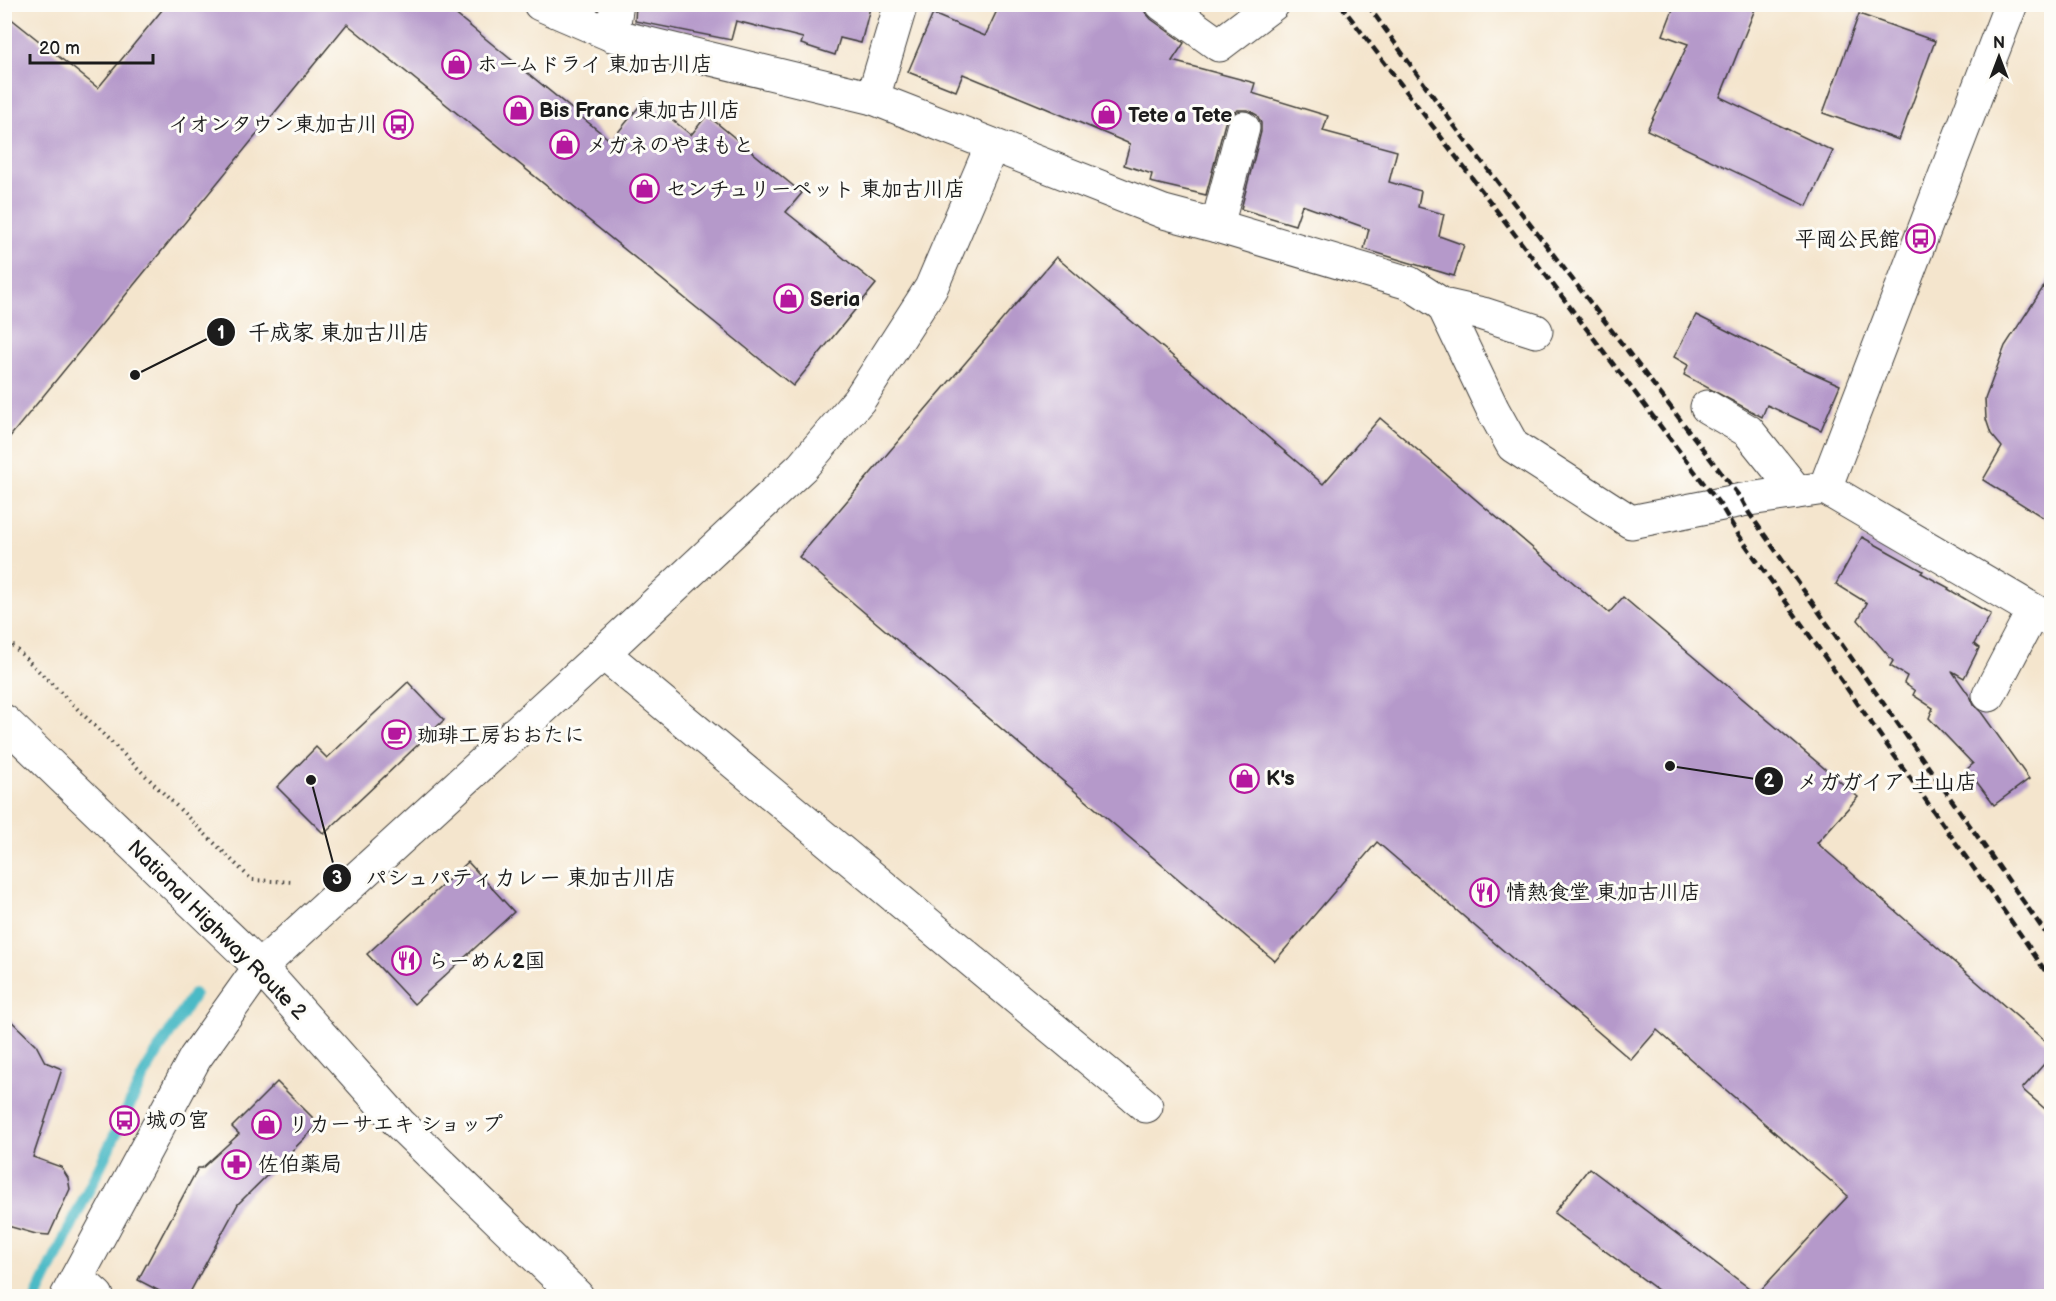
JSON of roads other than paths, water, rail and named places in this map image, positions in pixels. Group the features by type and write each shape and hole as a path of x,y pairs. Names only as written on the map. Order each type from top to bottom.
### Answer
{"main road":[{"path":"540,4 614,20 873,98 1164,212 1409,283 1443,305 1482,314 1536,331"},
{"path":"873,98 901,4"},
{"path":"1162,4 1219,45 1273,4"},
{"path":"1811,490 2011,4"},
{"path":"1217,226 1243,128"},
{"path":"80,1290 195,1058 260,967 802,467 859,400 931,288 992,145"},
{"path":"1443,305 1493,410 1513,446 1631,522 1742,500 1811,490"},
{"path":"1707,407 1748,431 1811,490 2042,616 1989,696"},
{"path":"603,653 1146,1106"},
{"name":"National Highway Route 2","path":"4,721 260,967 399,1123 577,1296"}],"waterway":[{"path":"37,1296 147,1069 194,994"}],"railway":[{"path":"1340,4 1721,506 1738,534 2052,981"},
{"path":"1367,4 1453,124 1742,500 2052,942"}],"place":[{"name":"ホームドライ 東加古川店","path":"456,64"},
{"name":"Bis Franc 東加古川店","path":"518,110"},
{"name":"Tete a Tete","path":"1107,115"},
{"name":"イオンタウン東加古川","path":"399,124"},
{"name":"メガネのやまもと","path":"565,145"},
{"name":"センチュリーペット 東加古川店","path":"645,189"},
{"name":"平岡公民館","path":"1921,239"},
{"name":"Seria","path":"789,299"},
{"name":"千成家 東加古川店","path":"135,375"},
{"name":"珈琲工房おおたに","path":"396,735"},
{"name":"メガガイア 土山店","path":"1670,766"},
{"name":"K's","path":"1245,778"},
{"name":"パシュパティカレー 東加古川店","path":"311,780"},
{"name":"情熱食堂 東加古川店","path":"1485,892"},
{"name":"らーめん2国","path":"407,961"},
{"name":"城の宮","path":"125,1120"},
{"name":"リカーサエキ ショップ","path":"267,1124"},
{"name":"佐伯薬局","path":"237,1164"}]}
